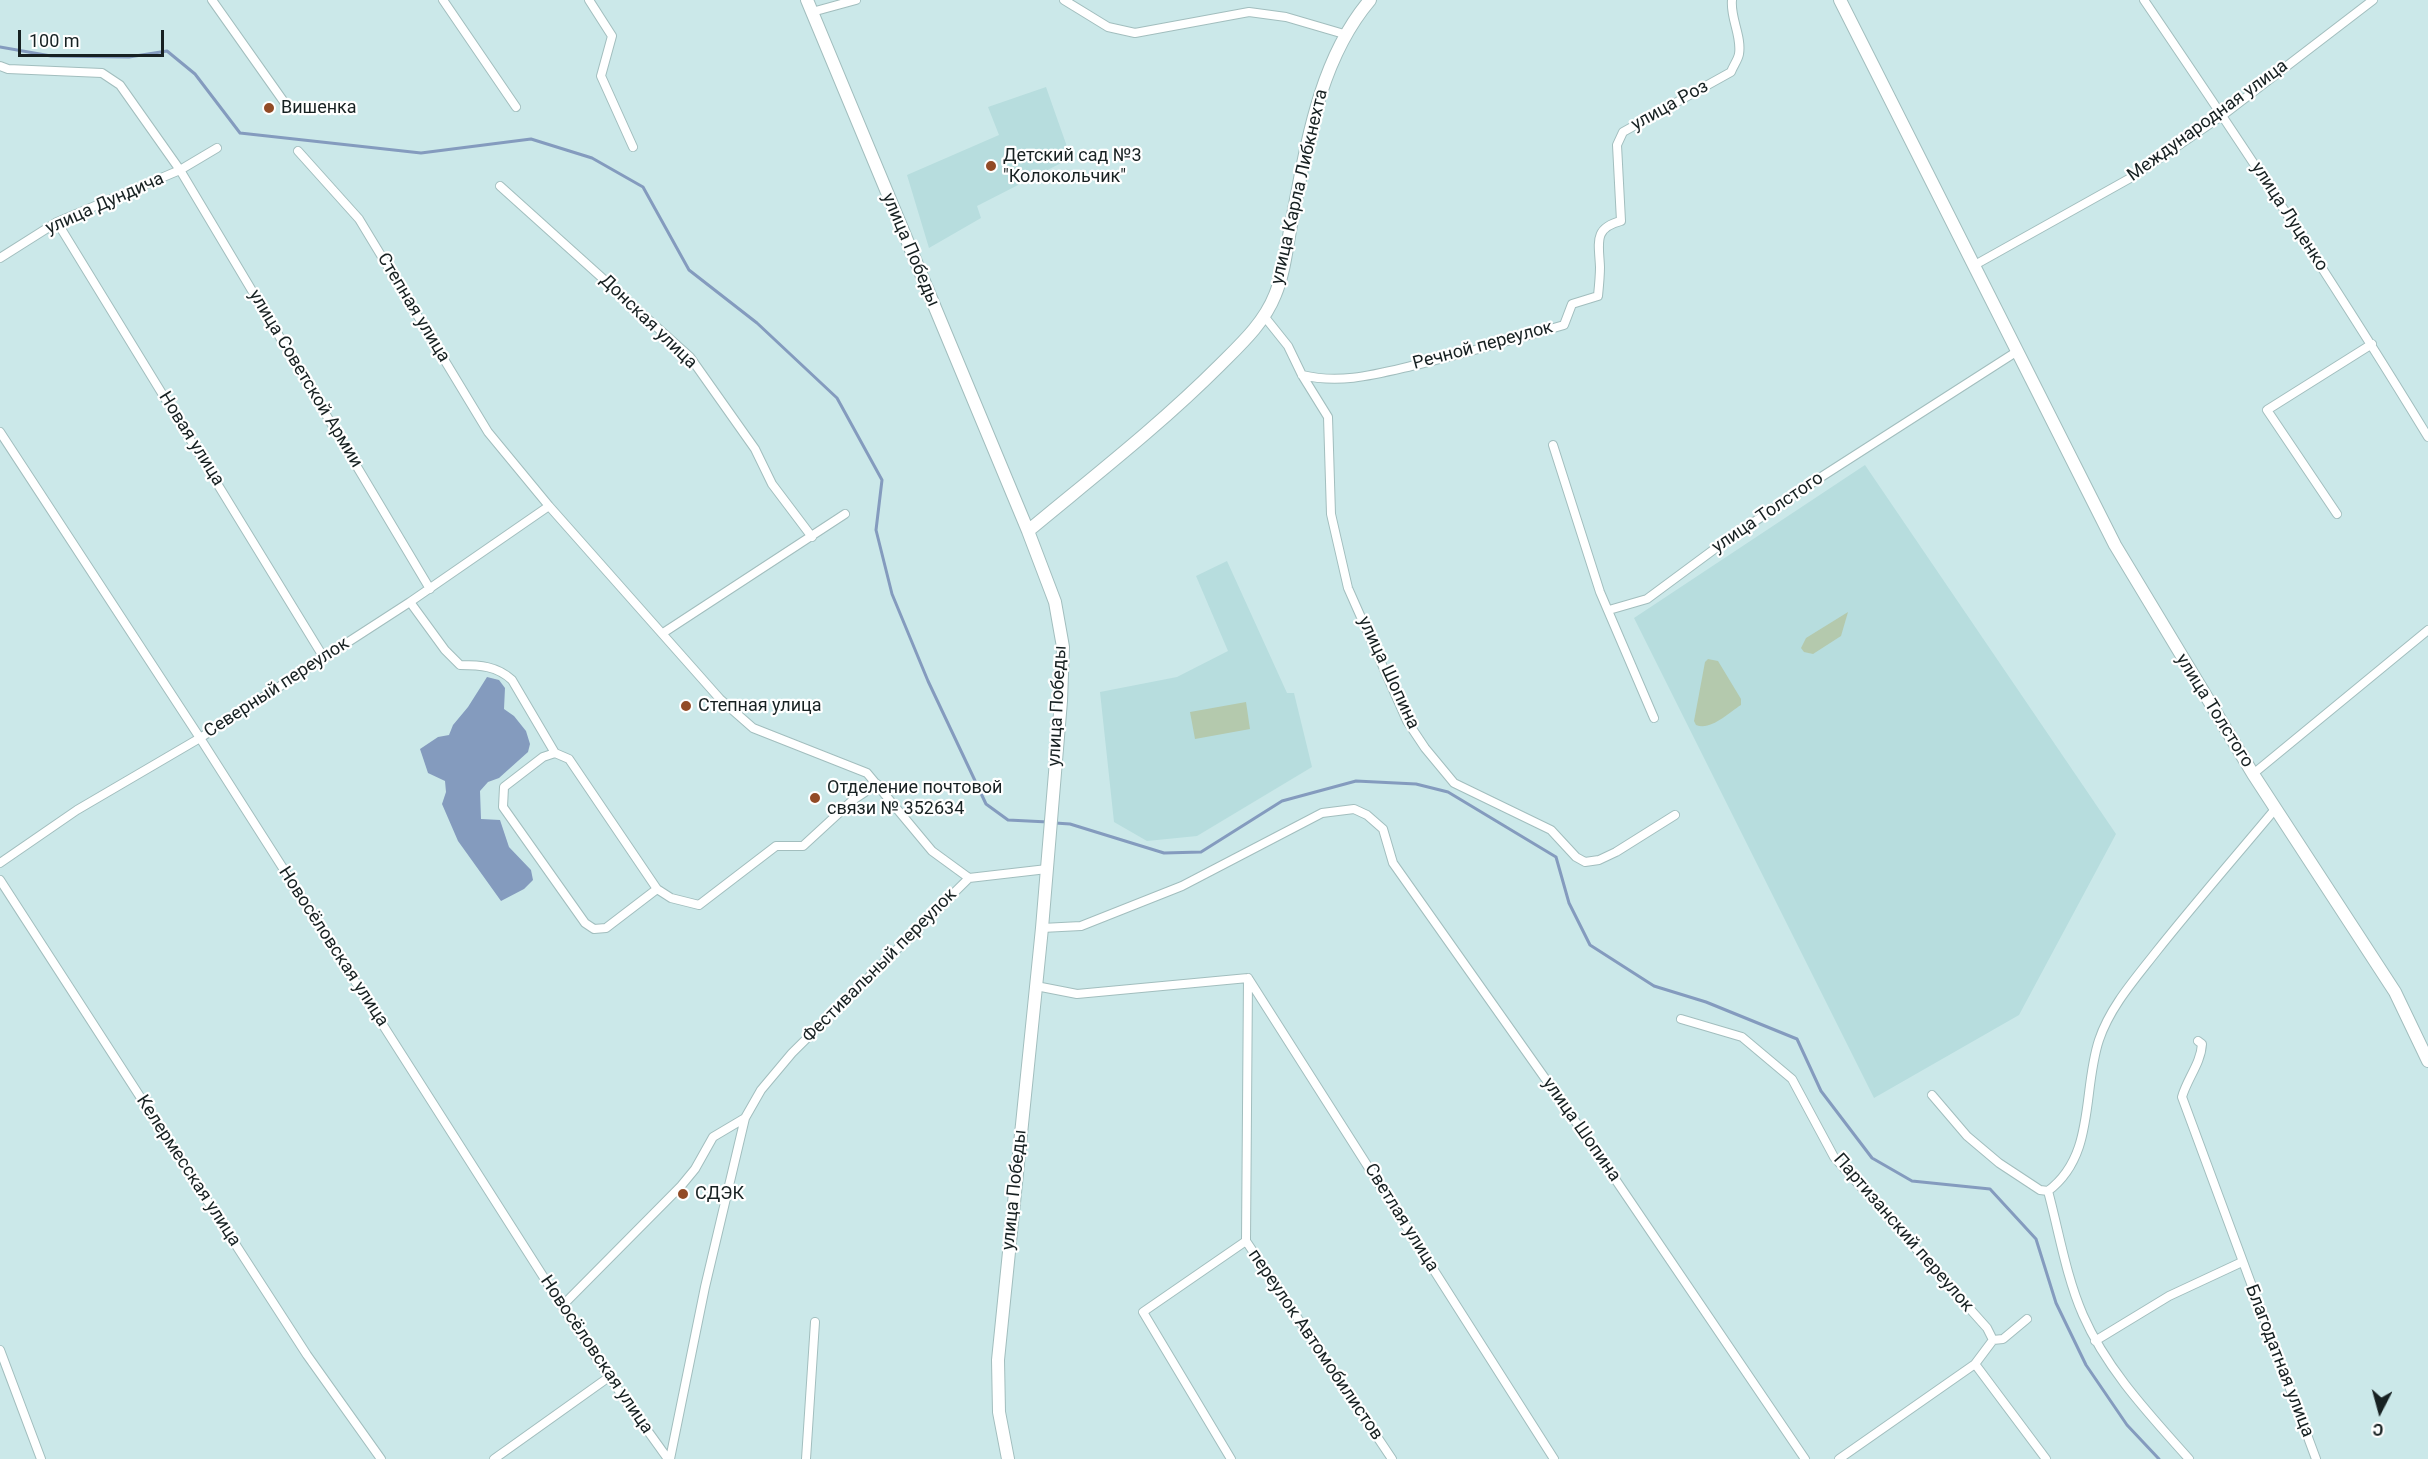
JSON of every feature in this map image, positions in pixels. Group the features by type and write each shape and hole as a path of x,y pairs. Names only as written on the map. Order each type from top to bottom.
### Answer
{"street":[{"path":"212,0 289,109"},
{"path":"443,0 516,107"},
{"path":"589,0 612,36 601,76 633,147"},
{"path":"809,6 856,0"},
{"path":"1064,0 1108,27 1135,33 1248,12 1286,17 1344,34"},
{"name":"улица Карла Либкнехта","path":"1028,531 1184,402 1237,348 1264,316 1282,274 1306,153 1324,82 1344,34 1370,0"},
{"name":"улица Роз","path":"1621,221 1617,145 1623,132 1731,72 1739,55 1739,39 1731,9 1732,0"},
{"name":"улица Толстого","path":"1840,0 2115,545 2253,774 2395,992 2428,1060"},
{"name":"улица Луценко","path":"2144,0 2223,115 2372,344 2428,437"},
{"name":"Международная улица","path":"1973,266 2134,176 2223,115 2373,0"},
{"name":"улица Победы","path":"809,6 1028,531 1056,602 1063,647 1042,928 998,1360 999,1412 1008,1459"},
{"name":"улица Дундича","path":"0,66 8,69 102,73 120,85 180,170"},
{"name":"улица Дундича","path":"0,258 57,222 180,170 217,148"},
{"name":"Степная улица","path":"298,151 359,219 488,432 549,506 720,699 753,728 867,773 932,851 969,878"},
{"name":"улица Советской Армии","path":"180,170 430,589"},
{"name":"Донская улица","path":"500,186 690,357 755,449 772,484 812,537"},
{"name":"Речной переулок","path":"1302,375 1319,379 1355,379 1564,325 1572,304 1598,296 1600,282 1598,239 1602,230 1610,223 1621,221"},
{"name":"Новая улица","path":"57,222 324,658"},
{"name":"улица Шопина","path":"1264,316 1288,346 1302,375 1328,417 1331,514 1348,588 1407,721 1425,748 1454,783 1551,830 1576,857 1584,862 1599,860 1616,852 1675,815"},
{"path":"2337,514 2267,410 2372,344"},
{"name":"улица Толстого","path":"1609,610 1647,599 1724,542 1818,479 2016,352"},
{"name":"Новосёловская улица","path":"0,432 200,738 562,1306 609,1377 669,1459"},
{"path":"1553,445 1600,592 1654,718"},
{"name":"Северный переулок","path":"0,863 77,810 200,738 324,658 430,589 549,506"},
{"path":"663,633 845,514"},
{"path":"410,602 445,650 460,665 481,665 502,671 512,680 555,753 569,759 657,889 671,898 699,905 776,846 803,846 854,800 877,784"},
{"path":"2253,774 2428,630"},
{"path":"555,753 543,757 504,787 503,807 585,923 594,929 606,928 657,889"},
{"path":"1932,1095 1966,1136 1998,1163 2040,1190 2048,1191 2060,1182 2076,1159 2085,1126 2099,1039 2122,995 2276,808"},
{"name":"улица Шопина","path":"1042,928 1081,926 1182,886 1322,813 1354,809 1367,815 1383,829 1393,863 1590,1142 1805,1459"},
{"name":"Фестивальный переулок","path":"669,1459 705,1287 745,1118 761,1090 792,1053 969,878 1047,869"},
{"name":"Келермесская улица","path":"0,880 307,1355 381,1459"},
{"path":"1036,986 1077,994 1248,978"},
{"name":"переулок Автомобилистов","path":"1248,978 1246,1241 1392,1459"},
{"name":"Светлая улица","path":"1248,978 1554,1459"},
{"name":"Партизанский переулок","path":"1681,1019 1742,1036 1792,1079 1834,1157 1987,1328 1993,1340"},
{"name":"Благодатная улица","path":"2198,1041 2202,1044 2201,1056 2186,1083 2182,1097 2316,1459"},
{"name":"Фестивальный переулок","path":"562,1306 681,1186 713,1137 745,1118"},
{"path":"2048,1191 2073,1289 2095,1341 2134,1397 2189,1459"},
{"path":"1231,1459 1143,1311 1246,1241"},
{"name":"Благодатная улица","path":"2095,1341 2169,1296 2242,1262"},
{"path":"1839,1459 1975,1364 1993,1340 2003,1339 2027,1319"},
{"path":"806,1459 815,1322"},
{"path":"0,1350 41,1459"},
{"path":"1975,1364 2046,1459"},
{"path":"494,1459 507,1455 609,1377"}],"shaded area":[{"name":"Детский сад №3 \"Колокольчик\"","path":"1046,87 1071,158 977,206 981,218 929,248 907,175 999,135 988,107"},
{"path":"1865,465 2116,834 2019,1015 1874,1098 1634,618"},
{"path":"1227,561 1287,693 1294,693 1312,767 1197,836 1147,841 1114,822 1100,692 1177,677 1228,651 1196,576"},
{"path":"487,677 499,680 505,688 504,709 514,716 526,731 530,744 528,752 499,778 488,782 480,791 481,819 500,820 509,847 531,870 533,880 524,889 501,901 458,841 442,804 446,792 445,781 428,773 420,749 438,737 449,735 453,725 468,707"}],"green space":[{"path":"1848,612 1841,636 1813,654 1804,652 1801,648 1806,638"},
{"path":"1708,659 1718,661 1741,699 1741,705 1708,726 1702,726 1696,725 1694,721 1705,662"},
{"path":"1246,702 1250,729 1195,739 1190,712"}],"waterway":[{"path":"0,47 51,56 129,57 167,51 195,74 240,133 421,153 531,139 592,158 643,187 689,270 757,323 837,398 882,480 876,530 892,594 928,681 986,804 1008,820 1048,822"},
{"path":"1055,823 1070,824 1164,853 1201,852 1282,801 1356,781 1416,784 1448,792 1556,857 1569,903 1590,945 1654,986 1706,1002 1797,1039 1821,1091 1872,1158 1912,1181 1990,1189 2036,1239 2056,1303 2086,1365 2127,1425 2159,1459"}],"place":[{"name":"Вишенка","path":"269,108"},
{"name":"Детский сад №3 \"Колокольчик\"","path":"991,166"},
{"name":"Степная улица","path":"686,706"},
{"name":"Отделение почтовой связи № 352634","path":"815,798"},
{"name":"СДЭК","path":"683,1194"}]}
